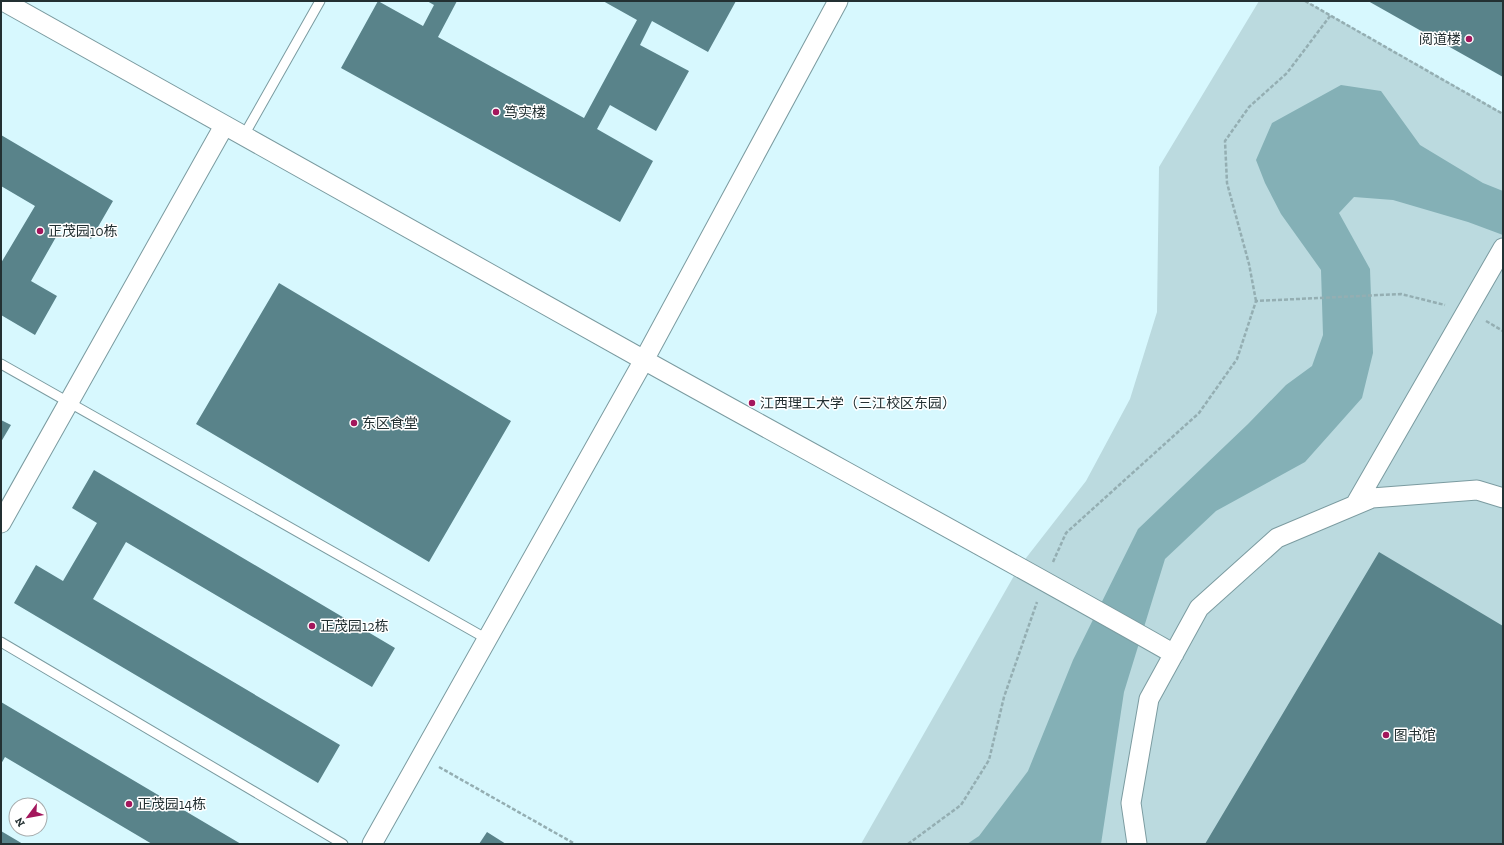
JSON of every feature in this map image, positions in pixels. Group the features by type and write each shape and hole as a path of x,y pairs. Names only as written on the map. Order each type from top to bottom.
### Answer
{"street":[{"path":"3,1 243,137 1044,580 1174,654"},
{"path":"372,844 644,360 838,1"},
{"path":"1,523 224,126"},
{"path":"1355,505 1503,248"},
{"path":"1137,844 1131,803 1149,700 1199,608 1277,538 1372,498 1477,490 1503,498"}],"lane":[{"path":"243,137 320,1"},
{"path":"1,364 487,639"},
{"path":"1,642 343,844"}],"path":[{"path":"1305,1 1503,114"},
{"path":"908,844 961,805 989,760 1004,697 1044,580 1066,532 1198,413 1238,359 1256,301 1249,264 1227,183 1225,141 1249,107 1286,73 1330,16"},
{"path":"1256,301 1401,294 1468,310"},
{"path":"422,757 575,844"}],"shaded area":[{"path":"1259,1 1306,1 1503,113 1503,844 861,844 1019,567 1086,481 1130,399 1157,312 1159,167"},
{"path":"1341,85 1381,91 1420,145 1483,183 1503,191 1503,235 1468,222 1393,200 1354,197 1339,213 1370,269 1373,353 1362,398 1305,462 1216,511 1165,559 1124,692 1101,844 967,844 979,836 1028,771 1073,660 1138,529 1248,424 1286,385 1312,366 1323,335 1321,270 1281,214 1265,183 1256,160 1272,123"}],"building":[{"name":"笃实楼","path":"378,1 423,26 434,5 427,1 457,1 438,37 584,118 637,20 603,1 736,1 708,52 652,21 640,45 689,71 656,131 610,105 597,129 653,161 620,222 341,68"},
{"name":"阅道楼","path":"1368,1 1503,1 1503,77"},
{"name":"正茂园10栋","path":"1,135 113,201 91,239 64,223 31,281 57,296 35,335 1,315 1,263 35,206 1,186"},
{"name":"东区食堂","path":"279,283 511,421 429,562 196,424"},
{"path":"1,420 11,425 1,442"},
{"name":"正茂园12栋","path":"94,470 395,648 372,687 126,542 93,599 340,745 318,783 14,603 36,565 63,581 97,523 72,508"},
{"name":"图书馆","path":"1379,552 1503,626 1503,844 1205,844"},
{"name":"正茂园14栋","path":"1,702 241,844 152,844 5,757 1,764"},
{"path":"1,831 8,835 8,837 11,837 23,844 1,844"},
{"path":"487,832 506,844 479,844"}],"place":[{"name":"阅道楼","path":"1469,39"},
{"name":"笃实楼","path":"496,112"},
{"name":"正茂园10栋","path":"40,231"},
{"name":"江西理工大学（三江校区东园）","path":"752,403"},
{"name":"东区食堂","path":"354,423"},
{"name":"正茂园12栋","path":"312,626"},
{"name":"图书馆","path":"1386,735"},
{"name":"正茂园14栋","path":"129,804"}]}
